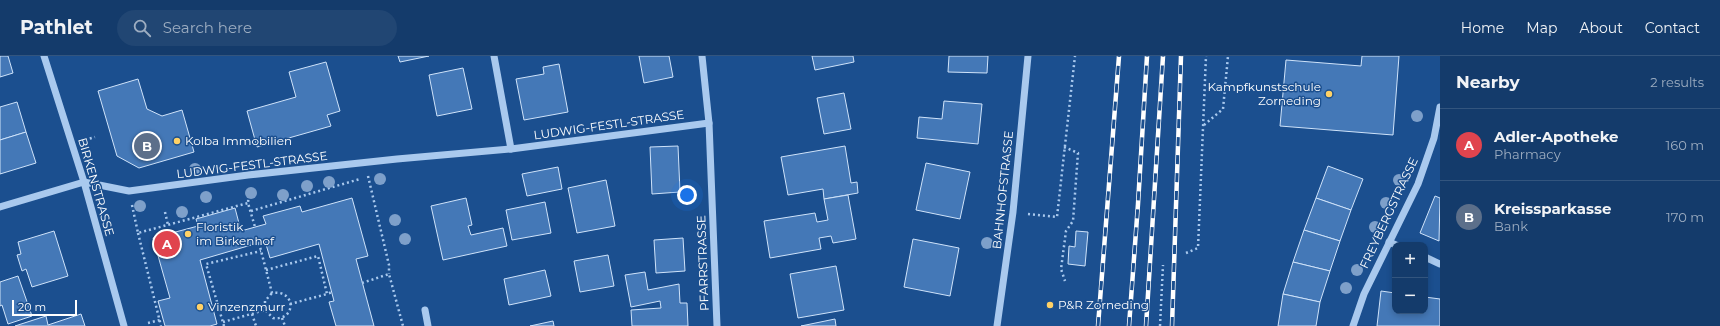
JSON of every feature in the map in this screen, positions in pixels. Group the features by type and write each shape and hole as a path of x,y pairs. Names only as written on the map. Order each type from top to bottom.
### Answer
{"street":[{"name":"BIRKENSTRASSE","path":"44,56 84,182 124,326"},
{"path":"494,56 511,149"},
{"name":"PFARRSTRASSE","path":"702,56 709,122 716,326"},
{"name":"BAHNHOFSTRASSE","path":"997,326 1013,212 1028,56"},
{"name":"FREYBERGSTRASSE","path":"1353,326 1364,294 1388,242 1418,184 1434,138 1440,107"},
{"name":"LUDWIG-FESTL-STRASSE","path":"0,207 84,182 130,191 248,175 511,149 709,122"},
{"path":"1388,242 1392,244"},
{"path":"1428,258 1440,264"},
{"path":"424,310 428,326"}],"path":[{"path":"1013,212 1057,217 1075,56"},
{"path":"1186,253 1198,248 1206,56"},
{"path":"1204,125 1223,108 1228,56"},
{"path":"1064,147 1078,153 1073,221 1066,231 1061,269 1065,281"},
{"path":"365,163 389,274 403,326"},
{"path":"251,211 368,177"},
{"path":"138,233 248,203 255,227"},
{"path":"132,204 161,326"},
{"path":"165,212 168,225"},
{"path":"259,243 272,293"},
{"path":"224,326 206,264 261,251"},
{"path":"266,270 318,256 327,294"},
{"path":"1160,326 1163,264"},
{"path":"362,283 389,274"},
{"path":"277,292 288,298 290,304 288,313 282,318 273,318 265,310 265,301 272,293 277,292"},
{"path":"290,304 332,292"},
{"path":"223,322 265,310"},
{"path":"252,314 256,326"},
{"path":"282,318 285,326"},
{"path":"148,323 160,320"}],"building":[{"path":"0,56 8,56 13,73 0,77"},
{"path":"398,56 429,56 400,62"},
{"path":"639,56 669,56 673,77 644,83"},
{"path":"812,56 853,56 854,62 815,70"},
{"path":"949,56 988,56 987,73 948,72"},
{"path":"1362,56 1399,56 1393,135 1280,126 1286,60 1361,66"},
{"path":"326,62 340,111 327,115 331,126 257,147 247,111 296,97 289,72"},
{"path":"559,64 568,112 524,120 516,79 544,74 543,67"},
{"path":"463,68 472,109 437,116 429,75"},
{"path":"138,79 147,109 162,116 182,110 194,152 139,168 117,156 98,91"},
{"path":"844,93 851,129 824,134 817,98"},
{"path":"944,101 982,104 978,144 917,138 919,117 942,119"},
{"path":"17,102 26,132 0,140 0,107"},
{"path":"26,132 36,163 0,174 0,140"},
{"path":"678,146 680,192 652,194 650,147"},
{"path":"845,146 851,183 857,182 858,193 824,199 823,189 788,195 781,157"},
{"path":"926,163 970,172 960,219 916,210"},
{"path":"1328,166 1363,179 1351,210 1316,198"},
{"path":"558,167 562,189 527,196 522,174"},
{"path":"606,180 615,226 577,233 568,188"},
{"path":"848,195 856,239 833,243 831,236 819,238 821,249 770,258 764,221 815,213 817,222 828,220 824,199"},
{"path":"1435,196 1440,198 1439,241 1420,233"},
{"path":"352,198 368,256 356,259 374,326 336,326 329,302 334,301 319,244 270,258 265,241 200,260 217,324 210,326 165,326 158,301 170,298 153,238 198,226 196,219 235,208 241,231 266,224 263,216 300,206 302,212"},
{"path":"466,198 472,225 468,226 471,235 503,228 507,246 443,260 431,206"},
{"path":"1316,198 1351,210 1340,241 1304,230"},
{"path":"545,202 551,233 512,240 506,210"},
{"path":"1304,230 1340,241 1330,271 1293,262"},
{"path":"54,231 68,276 32,287 26,269 22,271 17,255 21,254 18,242"},
{"path":"1076,231 1088,232 1085,266 1068,264 1069,246 1075,247"},
{"path":"683,238 685,271 656,273 654,240"},
{"path":"913,239 959,248 950,296 904,287"},
{"path":"608,255 614,286 580,292 574,261"},
{"path":"1293,262 1330,271 1320,302 1283,294"},
{"path":"836,266 844,310 798,318 790,274"},
{"path":"545,270 551,296 509,305 504,279"},
{"path":"645,272 648,290 679,284 680,303 687,303 688,326 632,326 631,310 661,308 660,301 631,307 625,275"},
{"path":"18,276 32,316 8,324 2,305 0,306 0,282"},
{"path":"1381,291 1392,293 1392,314 1428,314 1428,297 1440,299 1440,326 1377,326"},
{"path":"1283,294 1320,302 1316,326 1278,326"},
{"path":"81,314 85,326 15,326 46,316 48,325"},
{"path":"835,319 836,326 801,326"},
{"path":"553,321 554,326 530,326"}],"railway":[{"path":"1098,326 1119,56"},
{"path":"1129,326 1147,56"},
{"path":"1146,326 1163,56"},
{"path":"1172,326 1181,56"}],"place":[{"name":"Kampfkunstschule Zorneding","path":"1329,94"},
{"name":"Kolba Immobilien","path":"177,141"},
{"name":"Kreissparkasse","path":"147,146"},
{"name":"Floristik im Birkenhof","path":"188,234"},
{"name":"Adler-Apotheke","path":"167,244"},
{"name":"P&R Zorneding","path":"1050,305"},
{"name":"Vinzenzmurr","path":"200,307"}]}
